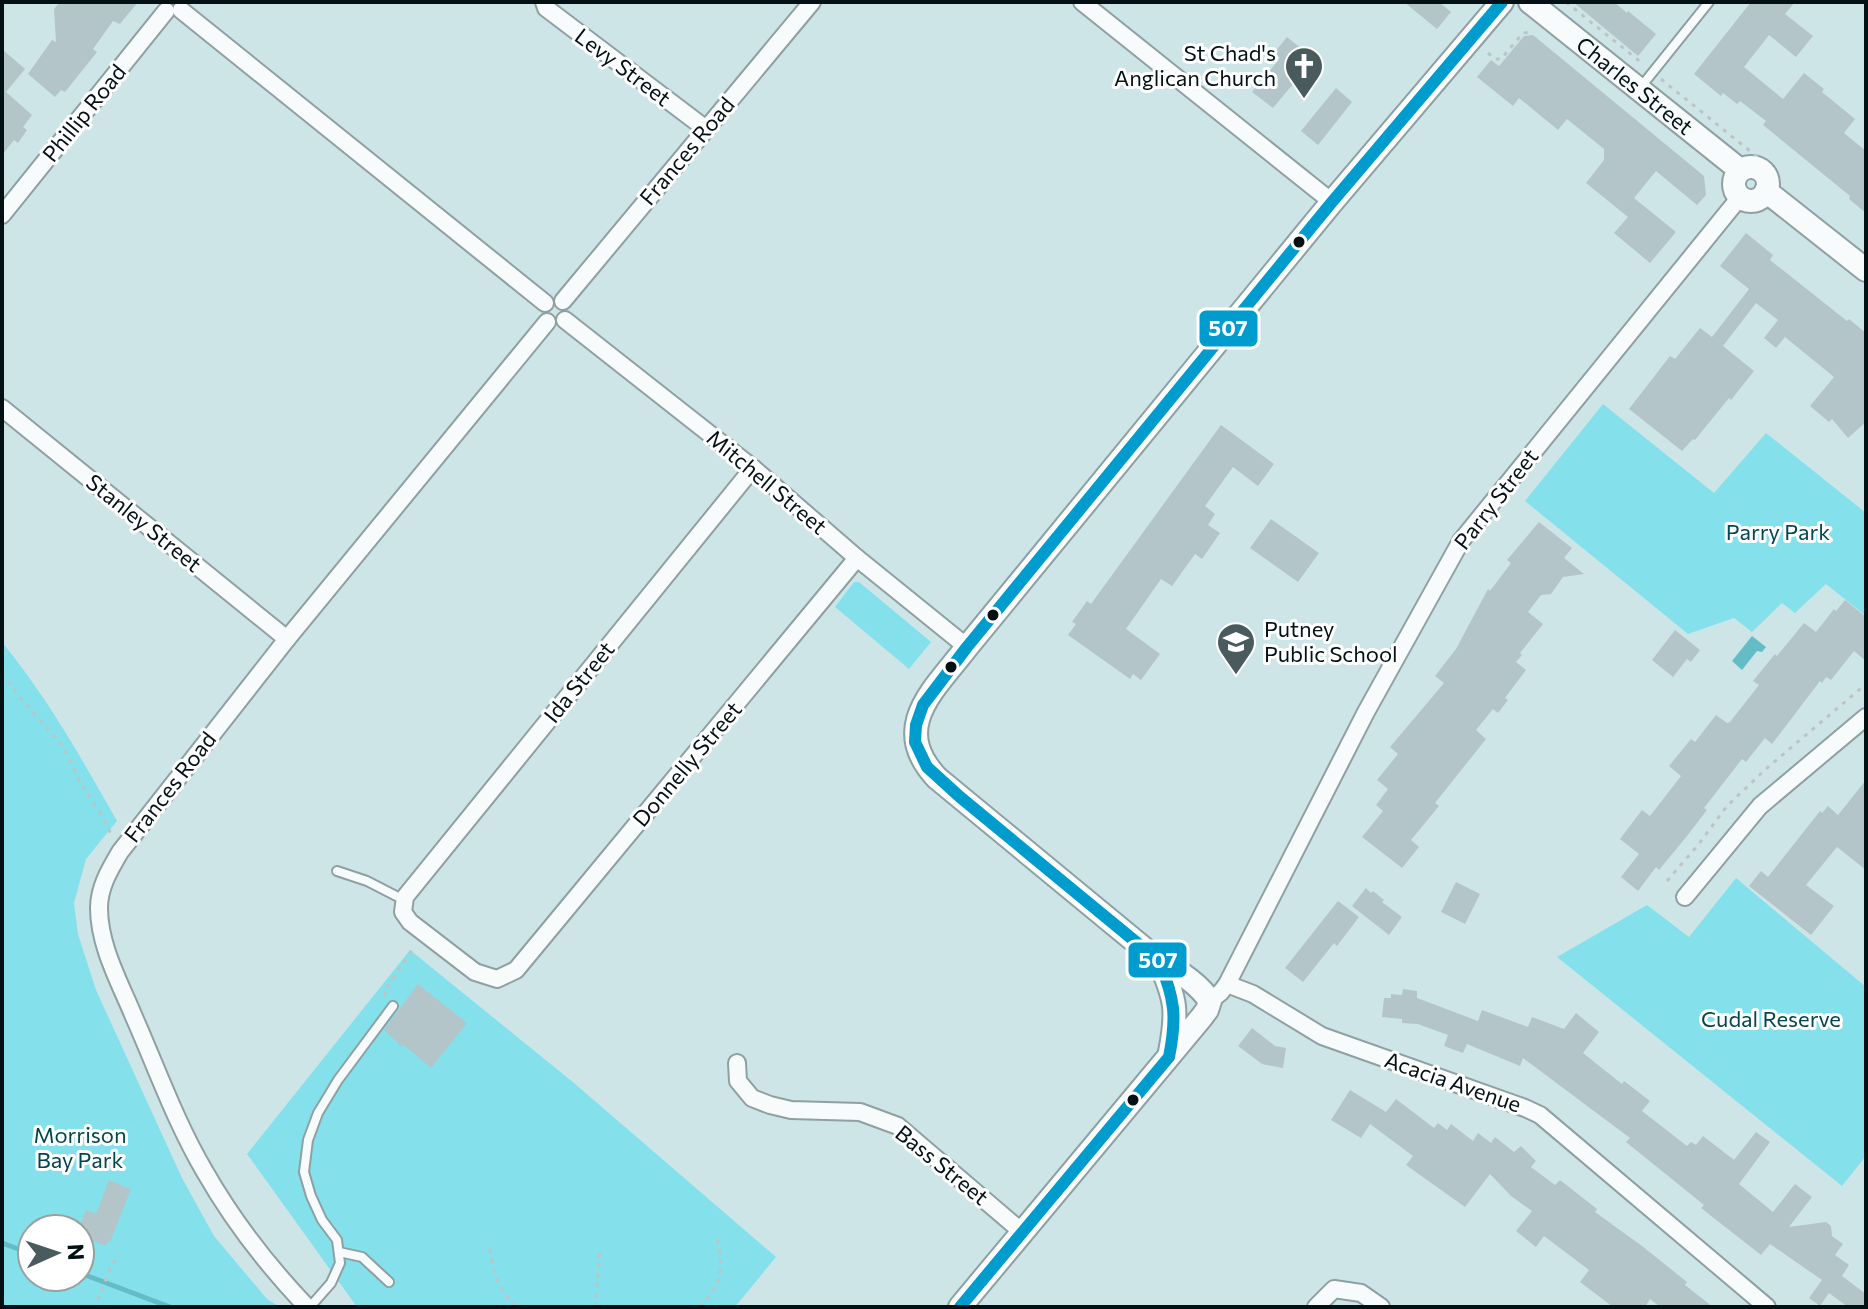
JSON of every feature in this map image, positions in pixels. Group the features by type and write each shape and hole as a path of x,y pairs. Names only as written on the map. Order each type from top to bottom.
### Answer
{"street":[{"name":"Levy Street","path":"544,2 546,8 706,129"},
{"name":"Frances Road","path":"563,301 812,2"},
{"path":"1082,2 1332,202"},
{"path":"960,1307 1169,1057 1207,1010 1210,1001 1204,992 1159,961 927,767 915,742 916,725 923,705 967,647 1332,202 1502,2"},
{"name":"Charles Street","path":"1530,2 1740,170"},
{"path":"174,6 545,303"},
{"name":"Phillip Road","path":"2,215 174,6"},
{"path":"1751,166 1762,170 1768,180 1764,196 1755,201 1740,197 1734,187 1740,170 1751,166"},
{"path":"1766,191 1866,270"},
{"name":"Parry Street","path":"1210,1001 1227,984 1366,712 1461,541 1740,197"},
{"path":"555,298 563,301 568,308 568,316 558,325 547,322 542,314 545,303 555,298"},
{"name":"Mitchell Street","path":"565,320 753,468 967,647"},
{"name":"Frances Road","path":"308,1307 283,1282 249,1239 204,1172 173,1109 104,943 99,905 106,876 120,852 287,639 547,322"},
{"name":"Stanley Street","path":"2,408 287,639"},
{"name":"Ida Street","path":"404,898 753,468"},
{"name":"Donnelly Street","path":"404,898 403,912 410,922 475,972 497,979 516,970 857,558"},
{"path":"1685,897 1760,806 1866,717"},
{"path":"1159,961 1174,1002 1175,1024 1169,1057"},
{"name":"Acacia Avenue","path":"1227,984 1253,994 1322,1036 1540,1115 1767,1307"},
{"name":"Bass Street","path":"737,1063 738,1081 752,1098 791,1110 860,1112 898,1126 1022,1232"},
{"path":"1316,1307 1334,1289 1361,1293 1381,1307"}],"lane":[{"path":"1640,89 1709,2"},
{"path":"337,871 404,898"},
{"path":"308,1307 331,1283 340,1263 337,1240 322,1220 304,1172 308,1140 318,1113 338,1080 393,1006"},
{"path":"339,1252 362,1257 389,1282"}],"path":[{"path":"1488,53 1495,59 1501,59 1523,33 1534,32"},
{"path":"2,673 63,746 120,852"},
{"path":"1667,881 1727,806 1866,684"},
{"path":"384,992 412,950"},
{"path":"700,1307 717,1286 722,1262 717,1237"},
{"path":"490,1249 493,1273 512,1305 517,1307"},
{"path":"595,1307 600,1252"},
{"path":"98,1300 119,1254"}],"green space":[{"name":"Parry Park","path":"1603,404 1714,493 1766,433 1866,513 1866,616 1826,584 1795,613 1782,603 1752,632 1734,618 1688,634 1525,501"},
{"path":"854,582 859,582 931,642 909,669 835,607"},
{"name":"Morrison Bay Park","path":"2,642 49,706 117,821 86,859 74,903 78,934 96,990 182,1178 214,1236 267,1299 280,1307 2,1307"},
{"name":"Cudal Reserve","path":"1736,878 1866,987 1866,1156 1842,1186 1557,957 1647,905 1689,937"},
{"path":"410,950 574,1083 776,1257 735,1307 357,1307 247,1154"}],"shaded area":[{"path":"1752,636 1766,647 1762,652 1757,651 1742,670 1732,661"}],"building":[{"path":"63,2 138,2 120,24 113,21 93,49 97,52 65,92 61,90 55,97 28,74 52,40 56,42 54,9"},
{"path":"1404,2 1439,2 1451,12 1437,29"},
{"path":"1573,2 1614,2 1656,34 1638,56"},
{"path":"1751,2 1795,2 1785,14 1813,36 1796,57 1769,35 1744,67 1783,99 1804,73 1855,119 1844,133 1866,151 1866,213 1849,199 1850,196 1763,125 1766,121 1740,101 1737,104 1723,93 1721,96 1694,74"},
{"path":"1533,35 1704,176 1706,195 1697,205 1656,171 1634,198 1676,232 1650,263 1614,233 1628,217 1586,183 1604,160 1604,149 1567,119 1558,130 1519,98 1513,106 1477,77 1491,60 1499,66 1524,36"},
{"path":"1287,37 1314,59 1273,108 1252,92 1280,58 1274,53"},
{"path":"2,49 25,69 6,92 32,115 23,127 27,130 18,143 14,140 2,155"},
{"path":"1336,88 1352,102 1318,145 1301,131"},
{"path":"1746,233 1773,255 1770,260 1866,333 1866,422 1848,438 1832,419 1829,422 1810,406 1834,377 1785,337 1776,348 1764,338 1778,320 1756,303 1723,346 1754,371 1682,451 1629,409 1670,356 1675,359 1700,328 1712,337 1749,289 1720,266"},
{"path":"1221,425 1274,464 1258,486 1233,467 1205,506 1215,514 1208,525 1220,533 1202,559 1195,554 1172,586 1161,579 1126,629 1160,654 1141,680 1133,674 1130,679 1068,635 1076,624 1072,622 1087,601 1091,604"},
{"path":"1271,519 1319,553 1298,582 1250,548"},
{"path":"1539,522 1572,548 1564,558 1584,574 1563,577 1551,594 1541,595 1528,612 1543,624 1516,662 1526,670 1498,713 1493,709 1476,730 1486,739 1435,803 1439,806 1411,840 1419,847 1402,868 1362,837 1383,811 1376,805 1388,789 1377,780 1398,754 1390,747 1444,683 1435,676 1456,649 1488,589 1490,591 1511,563 1507,560"},
{"path":"1845,600 1866,617 1866,661 1854,651 1831,680 1826,677 1822,683 1820,681 1772,744 1765,738 1746,762 1742,759 1704,808 1707,810 1687,836 1659,870 1656,867 1638,891 1621,877 1639,854 1620,839 1642,810 1650,816 1681,776 1669,766 1691,739 1695,742 1716,715 1730,722 1759,685 1753,681 1804,623 1816,632"},
{"path":"1675,630 1700,650 1691,662 1687,659 1673,677 1652,660"},
{"path":"1866,780 1866,870 1837,847 1806,885 1834,906 1811,935 1749,886 1761,871 1768,877 1820,811 1822,813 1828,806 1838,815"},
{"path":"1456,882 1480,894 1465,924 1441,912"},
{"path":"1366,888 1402,917 1389,935 1352,906"},
{"path":"1338,901 1359,917 1303,982 1285,968"},
{"path":"418,984 467,1023 431,1068 384,1030"},
{"path":"1403,989 1417,991 1417,998 1478,1021 1482,1010 1528,1027 1532,1017 1564,1029 1576,1013 1599,1032 1583,1053 1622,1084 1624,1081 1650,1101 1642,1111 1687,1146 1691,1142 1696,1145 1703,1136 1734,1160 1756,1132 1770,1142 1739,1184 1773,1212 1795,1184 1812,1197 1789,1227 1826,1222 1831,1226 1832,1236 1843,1244 1835,1255 1849,1265 1842,1276 1866,1294 1866,1307 1848,1307 1829,1293 1820,1306 1809,1298 1822,1280 1770,1244 1761,1255 1701,1208 1704,1205 1626,1142 1630,1138 1523,1058 1520,1066 1467,1044 1463,1053 1444,1046 1448,1035 1418,1024 1402,1023 1402,1019 1382,1017 1384,998 1391,998 1391,994 1402,995"},
{"path":"1252,1028 1275,1046 1286,1048 1283,1068 1262,1064 1238,1046"},
{"path":"1350,1090 1386,1112 1396,1099 1434,1128 1438,1123 1447,1130 1451,1124 1473,1141 1478,1133 1491,1143 1495,1137 1514,1152 1521,1146 1536,1161 1531,1167 1555,1185 1560,1180 1597,1209 1595,1212 1687,1282 1685,1285 1713,1307 1660,1307 1650,1299 1645,1307 1613,1307 1580,1282 1589,1270 1544,1236 1536,1247 1516,1231 1532,1211 1511,1196 1490,1174 1465,1207 1406,1165 1413,1156 1370,1124 1361,1138 1331,1120"},
{"path":"109,1180 131,1189 106,1246 96,1242 96,1214"}],"waterway":[{"path":"2,1243 16,1248"},
{"path":"96,1279 170,1307"}],"transit line":[{"name":"507","path":"960,1307 1169,1057 1173,1008 1159,961 927,767 915,742 916,725 923,705 967,647 1332,202 1502,2"}],"place":[{"name":"St Chad's Anglican Church","path":"1304,100"},
{"name":"Putney Public School","path":"1236,676"}]}
